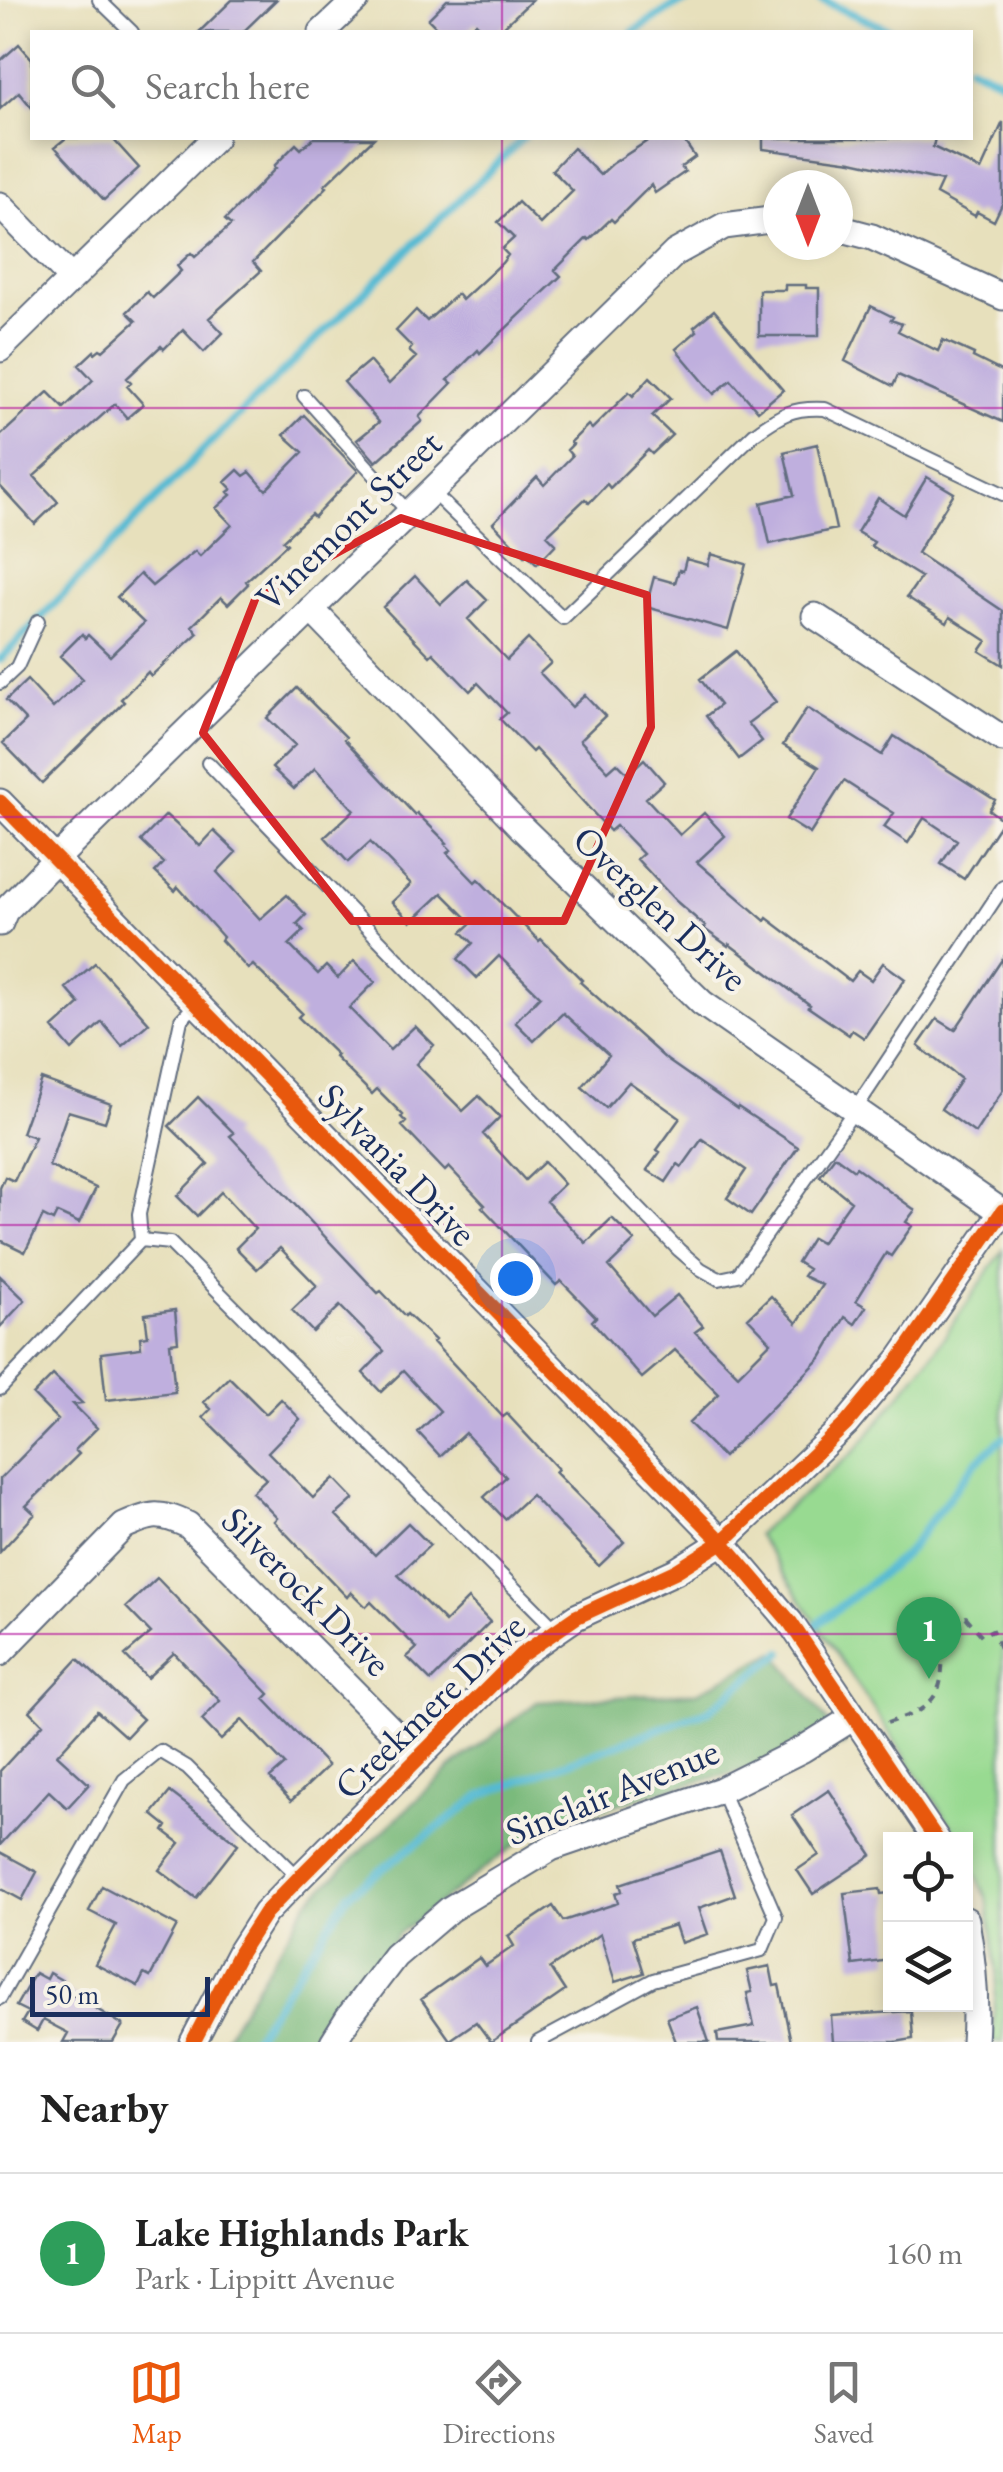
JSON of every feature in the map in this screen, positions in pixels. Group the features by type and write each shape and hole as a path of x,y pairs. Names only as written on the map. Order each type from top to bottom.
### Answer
{"street":[{"path":"324,30 356,0"},
{"path":"0,349 213,140"},
{"path":"0,205 71,278"},
{"name":"Vinemont Street","path":"0,922 5,911 56,860 674,254 724,226 763,220"},
{"path":"853,232 1003,297"},
{"name":"Overglen Drive","path":"311,609 521,827 702,1003 1003,1211"},
{"path":"815,616 1003,739"},
{"name":"Sylvania Drive","path":"0,802 722,1542 790,1622 932,1832"},
{"name":"Creekmere Drive","path":"193,2042 240,1952 266,1913 299,1878 522,1656 576,1617 676,1571 722,1542 846,1424 901,1358 1003,1211"},
{"name":"Silverock Drive","path":"0,1653 124,1526 151,1514 166,1516 188,1525 418,1758"},
{"name":"Sinclair Avenue","path":"333,2042 395,1956 450,1908 551,1848 721,1790 803,1748 860,1725"},
{"path":"966,1922 976,2012 974,2042"}],"lane":[{"path":"100,0 130,30"},
{"path":"304,396 409,513"},
{"path":"432,492 563,618 754,434 784,413 805,408 825,410 1003,494"},
{"path":"0,683 16,666 38,621"},
{"path":"208,763 679,1250 718,1280 738,1275 854,1111 1003,887"},
{"path":"0,1389 142,1240 140,1214 181,1020 196,1004"},
{"path":"142,1240 170,1243 556,1630"},
{"path":"0,1998 124,1780 160,1751 188,1767 299,1878"},
{"path":"538,2042 653,1980 762,1950 776,1917 721,1790"}],"path":[{"path":"860,1725 883,1724 926,1706 938,1691 943,1676 946,1640 966,1617 982,1636 992,1630 1003,1654"}],"highlighted area":[{"path":"401,518 647,595 651,727 564,921 352,921 203,733 256,597"}],"green space":[{"path":"1003,1250 1003,2042 992,2042 997,1973 987,1898 973,1869 973,1832 954,1832 757,1534 855,1451 929,1359"},
{"path":"775,1652 845,1745 650,1794 534,1831 398,1934 335,2042 222,2042 308,1901 452,1767 537,1702 697,1692"}],"building":[{"path":"232,0 276,0 245,30 201,30"},
{"path":"447,0 532,0 500,30 483,30 476,23 468,30 439,30 428,19"},
{"path":"19,44 30,57 30,106 19,92 0,109 0,61"},
{"path":"1003,122 1003,202 994,221 977,212 975,216 936,194 942,181 852,161 763,149 763,140 935,140 933,147 981,170"},
{"path":"64,140 114,140 139,168 104,200 55,147"},
{"path":"311,140 372,140 253,262 261,271 209,318 223,333 204,352 183,330 164,349 161,346 127,378 131,382 127,386 143,404 127,418 115,404 34,476 58,502 35,524 0,486 0,436 48,392 64,408 93,380 79,365 94,351 103,351 136,321 127,312 147,292 153,298 181,271 177,266 191,253 195,257 231,225 225,220 274,166 296,144 301,149"},
{"path":"649,140 683,140 695,157 681,167 685,172 655,193 651,185 614,222 611,219 587,238 555,270 561,276 448,380 452,383 419,417 422,421 376,462 357,440 379,422 344,382 369,361 389,384 416,357 396,331 416,310 427,321 457,294 462,300 502,263 508,255 502,249 514,238 498,222 518,202 540,224 573,191 552,170 573,148 600,175"},
{"path":"785,285 819,288 819,336 759,336 759,290 785,290"},
{"path":"871,306 902,324 898,331 938,351 943,340 1003,372 1003,422 898,375 893,386 845,361"},
{"path":"714,310 783,390 758,411 731,380 714,394 676,349"},
{"path":"650,377 671,398 652,416 672,435 652,454 648,450 610,488 607,484 589,503 585,499 547,535 556,544 537,564 493,523 537,477 544,485 572,456 567,450 571,442 588,425 592,429"},
{"path":"304,415 358,471 314,517 311,514 283,540 287,544 246,581 248,584 228,604 221,597 192,626 198,633 151,676 148,672 121,699 124,702 42,783 3,743 26,721 6,700 27,680 53,708 83,679 60,656 82,634 110,656 144,623 117,597 140,574 152,586 195,551 200,556 232,525 216,508 231,495 228,492 232,489 225,482 238,470 244,476 250,472 266,490 303,452 284,435"},
{"path":"817,444 836,529 770,544 761,503 794,495 784,452"},
{"path":"927,477 954,493 917,553 1003,611 1003,665 980,651 987,641 950,617 947,623 907,597 921,577 871,546 874,542 857,532 878,498 904,515"},
{"path":"711,554 746,564 728,630 646,607 654,577 675,583 686,559 708,565"},
{"path":"415,576 441,604 467,580 487,600 468,619 507,660 528,639 551,663 540,673 572,707 585,695 605,716 580,740 608,771 617,763 628,774 644,759 664,782 646,798 680,835 704,813 725,836 697,862 765,921 767,918 850,981 858,971 871,980 883,963 905,979 864,1038 852,1030 849,1035 808,1007 703,928 637,859 643,854 616,826 610,831 535,749 532,752 500,719 507,713 478,683 470,691 433,653 430,656 383,607"},
{"path":"736,651 776,702 748,723 762,741 739,759 706,716 720,705 700,679"},
{"path":"297,688 415,815 447,843 451,850 447,853 541,939 580,982 667,1060 798,1147 751,1215 727,1198 746,1170 702,1139 666,1182 647,1170 680,1118 629,1082 606,1108 582,1087 609,1055 563,1013 534,1041 515,1022 540,996 499,956 477,978 458,959 473,943 462,932 472,923 442,893 411,922 392,902 411,884 370,842 348,862 325,837 354,810 315,768 294,789 272,768 295,745 267,718"},
{"path":"807,708 882,755 894,736 995,800 989,810 1003,820 964,879 941,864 957,840 924,818 908,843 884,827 894,813 844,781 810,834 786,819 819,767 783,745"},
{"path":"166,815 200,846 214,831 236,852 217,872 260,919 287,895 306,915 297,924 304,931 289,945 318,974 326,966 338,978 354,961 375,982 349,1008 390,1050 415,1026 434,1045 416,1064 463,1111 479,1096 500,1117 483,1134 525,1180 544,1162 564,1184 546,1201 586,1243 612,1218 635,1241 609,1266 652,1316 677,1295 703,1326 695,1332 738,1375 771,1342 748,1318 771,1296 797,1323 822,1285 803,1276 808,1269 797,1262 812,1238 821,1243 851,1201 820,1176 835,1156 915,1210 906,1222 912,1226 891,1256 886,1253 856,1301 866,1307 855,1324 845,1317 821,1358 723,1457 689,1423 719,1394 675,1350 642,1378 592,1321 596,1317 561,1281 556,1285 449,1167 445,1171 402,1126 406,1122 403,1115 377,1089 372,1094 298,1017 302,1013 253,965 248,969 178,887 175,891 155,872 164,863 141,841"},
{"path":"1003,958 1003,1090 975,1133 941,1109 961,1079 918,1046 937,1019 955,1030"},
{"path":"95,963 149,1023 122,1046 102,1022 72,1050 53,1028 80,1004 66,988"},
{"path":"41,1079 111,1104 105,1122 68,1111 49,1166 96,1188 79,1223 57,1213 53,1221 43,1216 25,1252 0,1240 0,1188 5,1177 14,1181 35,1137 22,1133"},
{"path":"198,1097 378,1293 381,1291 435,1340 624,1542 599,1566 531,1495 505,1519 484,1497 506,1477 465,1433 440,1456 418,1432 440,1411 403,1371 381,1392 363,1373 384,1351 340,1306 313,1332 292,1310 317,1286 280,1248 257,1269 236,1248 255,1229 221,1192 197,1216 177,1196 208,1164 169,1126"},
{"path":"0,1276 25,1300 0,1327"},
{"path":"175,1310 178,1342 170,1343 175,1392 106,1400 101,1353 141,1348 140,1337 148,1336 145,1314"},
{"path":"53,1375 82,1403 73,1404 97,1428 75,1450 79,1454 26,1506 35,1514 0,1552 0,1479 58,1420 33,1395"},
{"path":"229,1377 266,1414 281,1399 300,1419 268,1452 313,1498 334,1478 354,1499 336,1515 375,1555 408,1523 430,1545 398,1575 445,1622 468,1599 490,1622 431,1681 407,1657 417,1648 371,1602 366,1607 351,1592 347,1597 274,1521 277,1518 252,1492 266,1479 203,1417 211,1409 204,1402"},
{"path":"157,1578 269,1694 264,1699 328,1766 291,1801 270,1778 285,1765 242,1720 221,1740 202,1720 220,1701 174,1653 147,1678 125,1655 151,1633 126,1607"},
{"path":"78,1659 143,1719 126,1737 97,1711 57,1755 89,1784 67,1808 49,1791 0,1845 0,1771 43,1724 30,1711"},
{"path":"829,1790 872,1855 813,1894 797,1870 819,1855 792,1815"},
{"path":"170,1792 238,1844 196,1898 159,1870 180,1843 164,1831 167,1826 152,1814"},
{"path":"720,1851 735,1895 699,1908 708,1934 681,1943 675,1925 633,1938 644,1973 615,1982 600,1934 550,1968 565,1991 491,2042 476,2022 450,2040 421,1999 479,1958 485,1966 514,1946 508,1936 553,1906 563,1921 618,1903 615,1893 622,1891 620,1884"},
{"path":"0,1852 37,1872 22,1900 0,1888"},
{"path":"102,1886 177,1926 150,1977 144,1974 138,1986 95,1964 116,1925 89,1911"},
{"path":"880,1889 883,1894 883,1961 853,1965 844,1893"},
{"path":"770,1966 774,1986 779,1985 791,2042 718,2042 717,2033 754,2026 747,1971"},
{"path":"35,1973 46,1979 49,1973 65,1982 62,1988 123,2025 113,2042 63,2042 68,2033 43,2020 37,2031 22,2022 28,2012 16,2006"},
{"path":"697,2007 709,2042 676,2042 667,2018"},
{"path":"911,2012 913,2039 833,2042 831,2016"}],"waterway":[{"path":"636,30 690,0"},
{"path":"821,0 889,30"},
{"path":"973,67 1003,81"},
{"path":"0,660 211,442 521,140"},
{"path":"814,1627 904,1556 975,1463 1003,1438"},
{"path":"251,2042 349,1894 482,1795 709,1710 782,1652"}],"cycle path":[{"path":"0,802 722,1542 790,1622 932,1832"},
{"path":"193,2042 265,1913 299,1878 521,1655 576,1617 676,1571 722,1542 846,1424 901,1358 1003,1211"}],"place":[{"name":"Lake Highlands Park","path":"929,1679"}]}
